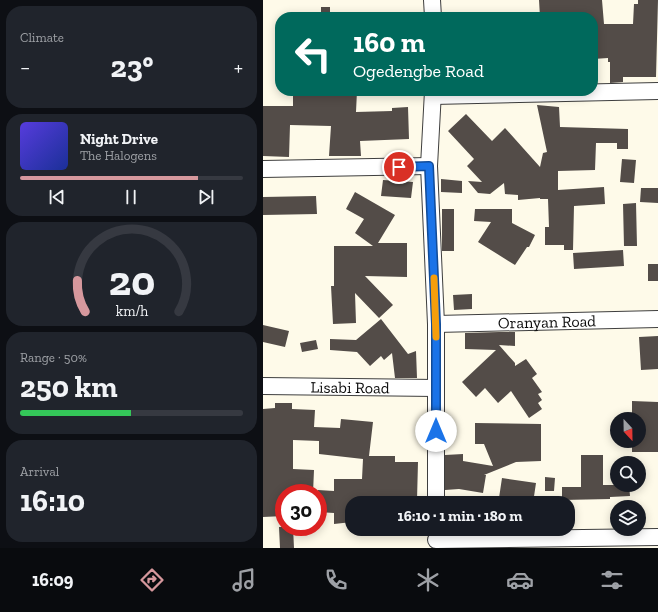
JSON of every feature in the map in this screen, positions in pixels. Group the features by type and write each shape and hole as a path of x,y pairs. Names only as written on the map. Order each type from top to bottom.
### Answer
{"street":[{"path":"432,0 433,12"},
{"path":"598,92 658,91"},
{"path":"433,96 429,166 436,324 436,496"},
{"path":"263,168 429,166"},
{"name":"Oranyan Road","path":"436,324 658,319"},
{"name":"Lisabi Road","path":"263,386 436,388"},
{"path":"437,539 622,542 658,537"}],"building":[{"path":"539,0 602,0 604,24 633,24 634,4 638,4 638,0 658,0 656,77 623,77 623,82 610,83 610,62 608,62 608,58 598,59 598,12 540,12"},
{"path":"321,7 330,7 330,12 321,12"},
{"path":"293,96 357,96 356,112 392,111 392,108 408,107 409,139 360,141 361,156 329,156 331,126 290,125 289,157 263,156 263,106 293,106"},
{"path":"537,105 559,107 560,127 628,129 628,149 617,149 617,143 596,143 595,170 558,171 558,190 604,187 605,204 574,206 573,250 564,250 564,245 545,245 545,227 549,227 548,199 540,198 518,200 518,195 505,194 504,183 490,194 478,193 468,181 482,182 467,166 474,159 448,131 466,114 492,141 505,128 540,167 543,153 547,152"},
{"path":"622,159 636,160 634,183 620,182"},
{"path":"441,179 462,181 462,193 441,192"},
{"path":"383,180 413,182 411,198 381,196"},
{"path":"641,188 658,188 658,203 640,202"},
{"path":"355,192 395,215 378,243 407,243 407,277 365,276 393,305 379,318 355,293 356,323 333,324 331,286 334,286 334,246 373,246 355,233 364,219 346,209"},
{"path":"316,196 317,214 263,215 263,197"},
{"path":"636,203 637,246 624,246 623,204"},
{"path":"442,209 454,209 454,251 442,251"},
{"path":"475,209 512,209 512,223 535,235 529,247 527,247 515,265 478,242 491,222 474,221"},
{"path":"623,250 624,266 574,269 573,253"},
{"path":"648,264 658,264 658,281 648,281"},
{"path":"472,294 472,309 454,310 453,295"},
{"path":"381,319 408,354 416,351 417,378 395,378 392,353 384,360 381,356 370,366 357,352 330,350 330,339 356,340"},
{"path":"263,325 289,331 285,347 263,342"},
{"path":"515,332 515,346 499,345 515,363 515,366 526,359 537,374 532,378 542,392 538,394 542,400 538,403 542,409 529,418 511,391 498,403 485,388 476,397 462,382 496,350 465,349 465,333"},
{"path":"658,336 658,369 641,370 639,337"},
{"path":"316,340 318,349 302,352 300,343"},
{"path":"632,401 658,402 658,452 632,452 632,448 646,448 646,412 632,412"},
{"path":"275,403 292,403 292,409 315,410 314,427 340,428 341,419 373,422 369,456 395,456 395,462 418,462 417,496 345,496 345,523 334,524 334,513 327,513 327,491 334,491 334,479 362,479 363,459 319,454 319,441 293,440 293,469 314,470 313,484 275,484 275,516 263,517 263,409 275,408"},
{"path":"475,423 541,424 541,461 516,462 484,475 486,475 483,493 459,489 445,490 445,455 463,454 463,461 493,466 484,444 475,444"},
{"path":"581,455 603,455 603,485 610,485 610,492 630,492 630,496 610,497 610,499 575,500 575,496 562,496 562,487 581,487"},
{"path":"545,477 555,478 554,491 545,491"},
{"path":"502,478 536,483 534,496 499,496"},
{"path":"279,536 293,536 294,548 280,548"}],"slow traffic":[{"path":"434,278 436,337"}],"route":[{"path":"399,167 429,166 436,324 436,431"}]}
